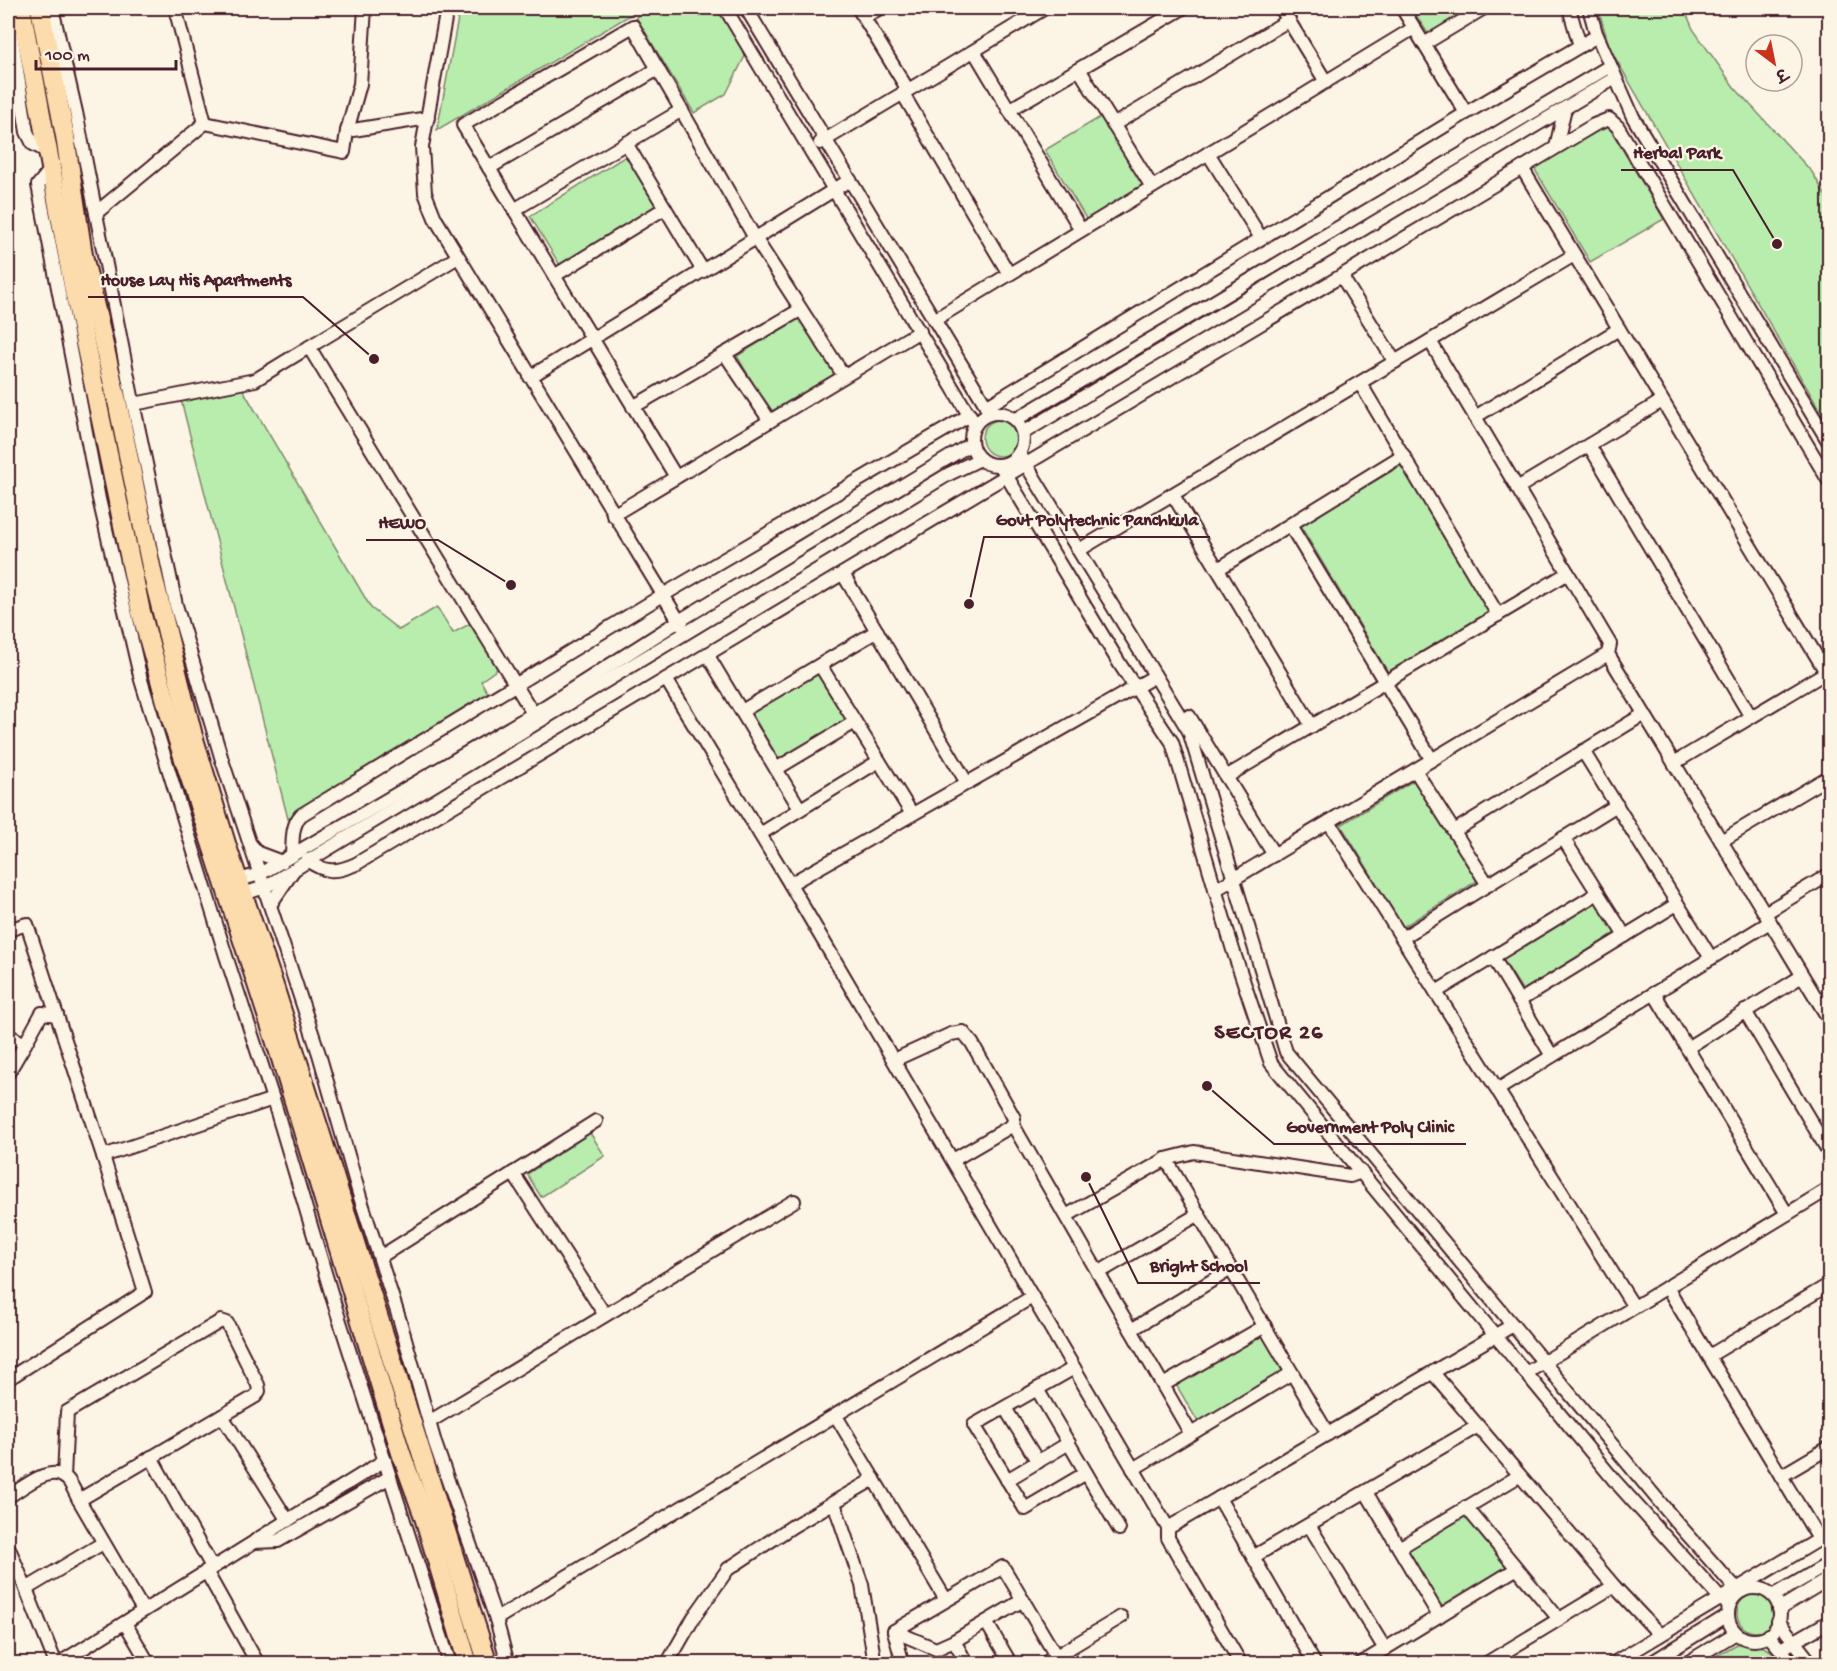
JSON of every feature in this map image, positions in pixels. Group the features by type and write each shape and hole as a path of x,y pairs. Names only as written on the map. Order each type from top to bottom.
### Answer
{"highway":[{"path":"21,8 74,290 141,612 171,718 234,889 274,986 488,1664"},
{"path":"40,8 65,136 83,255 117,401 153,576 194,736 279,1052 468,1664"}],"street":[{"path":"52,8 176,605 248,842 265,887 319,1054 429,1422 496,1619 508,1664"},
{"path":"175,8 205,123"},
{"path":"205,123 344,152 347,131 360,84 365,8"},
{"path":"447,8 422,147 425,193 435,218 458,257 682,627"},
{"path":"725,8 972,420 970,438 974,453 986,463 1004,471 1172,742 1233,950 1271,1063 1614,1480 1726,1606 1736,1633 1752,1640 1768,1635 1774,1629 1779,1615 1830,1578"},
{"path":"746,8 989,410 1015,420 1023,433 1023,458 1189,731 1286,1052 1673,1518 1738,1590"},
{"path":"880,8 861,12 1009,274"},
{"path":"810,149 1045,8"},
{"path":"1009,110 1183,8"},
{"path":"1281,8 1326,82"},
{"path":"1402,8 1466,113"},
{"path":"1424,44 1484,8"},
{"path":"1569,8 1580,46"},
{"path":"1589,8 1597,36 1633,117 1830,444"},
{"path":"8,15 27,132 33,144 50,160 38,185 99,498 138,669 226,956 273,1099 335,1306 450,1664"},
{"path":"1113,125 1289,20"},
{"path":"675,477 463,125 633,26 755,238 844,376"},
{"path":"934,320 1414,28"},
{"path":"270,905 290,861 294,829 301,815 663,595 972,420 979,420 989,410 1261,238 1597,36"},
{"path":"974,51 1081,230"},
{"path":"1015,420 1610,66"},
{"path":"489,168 658,69"},
{"path":"1078,69 1152,187"},
{"path":"1023,433 1615,78"},
{"path":"1556,147 1565,108"},
{"path":"514,210 682,110"},
{"path":"1626,143 1626,131 1633,117"},
{"path":"347,131 428,118"},
{"path":"307,860 327,871 342,870 356,864 843,574 1004,471 1014,459 1023,458 1342,277 1556,147 1609,119 1618,127 1830,483"},
{"path":"96,213 205,123"},
{"path":"626,144 703,271"},
{"path":"1208,153 1261,238"},
{"path":"1522,168 1828,671 1674,763"},
{"path":"530,377 850,180"},
{"path":"554,276 665,208"},
{"path":"1079,550 1574,255"},
{"path":"134,404 255,380 458,257"},
{"path":"1342,277 1395,362"},
{"path":"633,407 800,310"},
{"path":"1475,417 1619,329"},
{"path":"613,514 920,331"},
{"path":"1430,341 1610,644 1608,654 1830,1021"},
{"path":"309,347 535,718"},
{"path":"725,354 770,421"},
{"path":"1360,382 1498,615"},
{"path":"1517,488 1662,401"},
{"path":"248,842 258,853 290,861 307,860 971,444"},
{"path":"1589,445 1750,717"},
{"path":"1218,569 1403,455"},
{"path":"682,627 949,474 980,459"},
{"path":"1173,495 1312,726"},
{"path":"1290,525 1432,760"},
{"path":"1226,777 1568,573"},
{"path":"843,574 967,783"},
{"path":"742,711 877,631"},
{"path":"707,654 800,809"},
{"path":"1215,890 1608,654"},
{"path":"820,665 912,814"},
{"path":"790,884 1155,675"},
{"path":"666,679 790,884 1168,1528 1168,1538 1240,1664"},
{"path":"1172,703 1189,716 1274,855"},
{"path":"1454,831 1644,714"},
{"path":"234,889 290,861 535,718"},
{"path":"776,769 855,722"},
{"path":"1583,751 1711,958"},
{"path":"760,834 879,761"},
{"path":"1415,770 1488,885"},
{"path":"1721,841 1830,776"},
{"path":"1402,938 1617,805"},
{"path":"1329,822 1634,1307"},
{"path":"1563,838 1625,936"},
{"path":"234,889 265,887 290,861"},
{"path":"1497,1090 1711,958 1830,874"},
{"path":"1436,992 1598,893"},
{"path":"1519,1001 1677,904"},
{"path":"8,930 27,924 145,1292 8,1379"},
{"path":"1493,957 1552,1056"},
{"path":"1687,1048 1802,976"},
{"path":"1654,993 1786,1214"},
{"path":"1745,1011 1830,1154"},
{"path":"8,1073 42,1013 57,1015"},
{"path":"894,1060 951,1034 963,1032 1014,1118 1013,1125 1191,1434"},
{"path":"8,1035 25,1044"},
{"path":"103,1156 273,1099"},
{"path":"380,1257 596,1120"},
{"path":"952,1160 1013,1125"},
{"path":"1066,1216 1166,1159 1194,1152 1350,1176 1361,1172"},
{"path":"1166,1159 1328,1434"},
{"path":"513,1173 605,1316"},
{"path":"1526,1373 1830,1188"},
{"path":"429,1422 794,1201"},
{"path":"1098,1273 1199,1214"},
{"path":"1131,1330 1231,1269"},
{"path":"1709,1356 1830,1284"},
{"path":"1649,1664 1726,1606 1738,1590 1824,1536 1781,1476 1667,1287"},
{"path":"496,1619 1032,1297"},
{"path":"64,1477 67,1412 223,1320 231,1331 258,1385 259,1391 256,1396 79,1500"},
{"path":"1168,1528 1513,1325"},
{"path":"1162,1385 1265,1326"},
{"path":"1074,1368 974,1425 1025,1509 1086,1473"},
{"path":"1133,1469 1292,1373"},
{"path":"1433,1373 1614,1586 1660,1635"},
{"path":"1037,1389 1119,1529"},
{"path":"1005,1408 1038,1462"},
{"path":"222,1416 288,1521"},
{"path":"836,1416 946,1600"},
{"path":"1253,1557 1478,1426"},
{"path":"1007,1480 1068,1443"},
{"path":"1781,1476 1830,1447"},
{"path":"151,1457 258,1664"},
{"path":"8,1546 57,1664 385,1460"},
{"path":"8,1497 51,1473 69,1481 143,1610"},
{"path":"1399,1548 1519,1476"},
{"path":"254,1542 279,1541 390,1477"},
{"path":"667,1664 694,1617 728,1569 744,1557 874,1479"},
{"path":"1366,1492 1439,1616"},
{"path":"1219,1498 1315,1664"},
{"path":"834,1503 862,1585 875,1664"},
{"path":"1466,1507 1559,1619"},
{"path":"1309,1525 1384,1649"},
{"path":"26,1588 103,1543"},
{"path":"1773,1596 1830,1563"},
{"path":"894,1631 1003,1567 1056,1656"},
{"path":"1360,1664 1516,1569"},
{"path":"1485,1664 1614,1586"},
{"path":"1738,1590 1759,1588 1773,1596 1779,1615 1794,1642 1812,1664"},
{"path":"894,1631 936,1649 954,1641 1023,1600"},
{"path":"1612,1664 1660,1635 1726,1606"},
{"path":"1042,1664 1121,1617"},
{"path":"1781,1649 1830,1621"},
{"path":"986,1622 1011,1664"},
{"path":"125,1623 149,1664"},
{"path":"894,1631 903,1664"},
{"path":"1685,1664 1736,1633"},
{"path":"1768,1635 1793,1664"},
{"path":"954,1641 967,1664"}],"green space":[{"path":"460,8 642,8 437,130"},
{"path":"652,8 720,8 747,52 726,94 694,113 636,17"},
{"path":"1411,8 1474,8 1429,35"},
{"path":"1598,8 1684,8 1693,29 1734,87 1812,172 1829,201 1829,426 1610,49"},
{"path":"1102,116 1145,187 1088,222 1045,150"},
{"path":"1608,125 1664,219 1590,262 1534,168"},
{"path":"629,154 660,206 561,267 530,216"},
{"path":"801,317 837,377 772,416 737,356"},
{"path":"242,388 371,608 399,630 437,607 453,633 473,622 500,667 481,681 490,697 288,819 181,400"},
{"path":"1000,420 1013,425 1018,438 1013,451 1000,456 987,451 982,438 987,425"},
{"path":"1402,465 1491,614 1389,674 1300,525"},
{"path":"819,670 849,719 780,761 750,711"},
{"path":"1414,780 1477,881 1403,927 1341,825"},
{"path":"1597,899 1617,932 1523,991 1502,958"},
{"path":"590,1133 605,1156 541,1197 527,1174"},
{"path":"1264,1330 1287,1370 1198,1422 1175,1383"},
{"path":"1466,1511 1509,1566 1442,1608 1406,1548"},
{"path":"1756,1594 1769,1600 1775,1613 1769,1626 1756,1632 1743,1626 1737,1613 1743,1600"},
{"path":"1737,1644 1764,1647 1786,1664 1702,1664"}],"place":[{"name":"Herbal Park","path":"1777,244"},
{"name":"House Lay His Apartments","path":"374,359"},
{"name":"HEWO","path":"511,585"},
{"name":"Govt Polytechnic Panchkula","path":"969,604"},
{"name":"Government Poly Clinic","path":"1207,1086"},
{"name":"Bright School","path":"1086,1177"}],"district":[{"name":"SECTOR 26","path":"1269,1030"}]}
